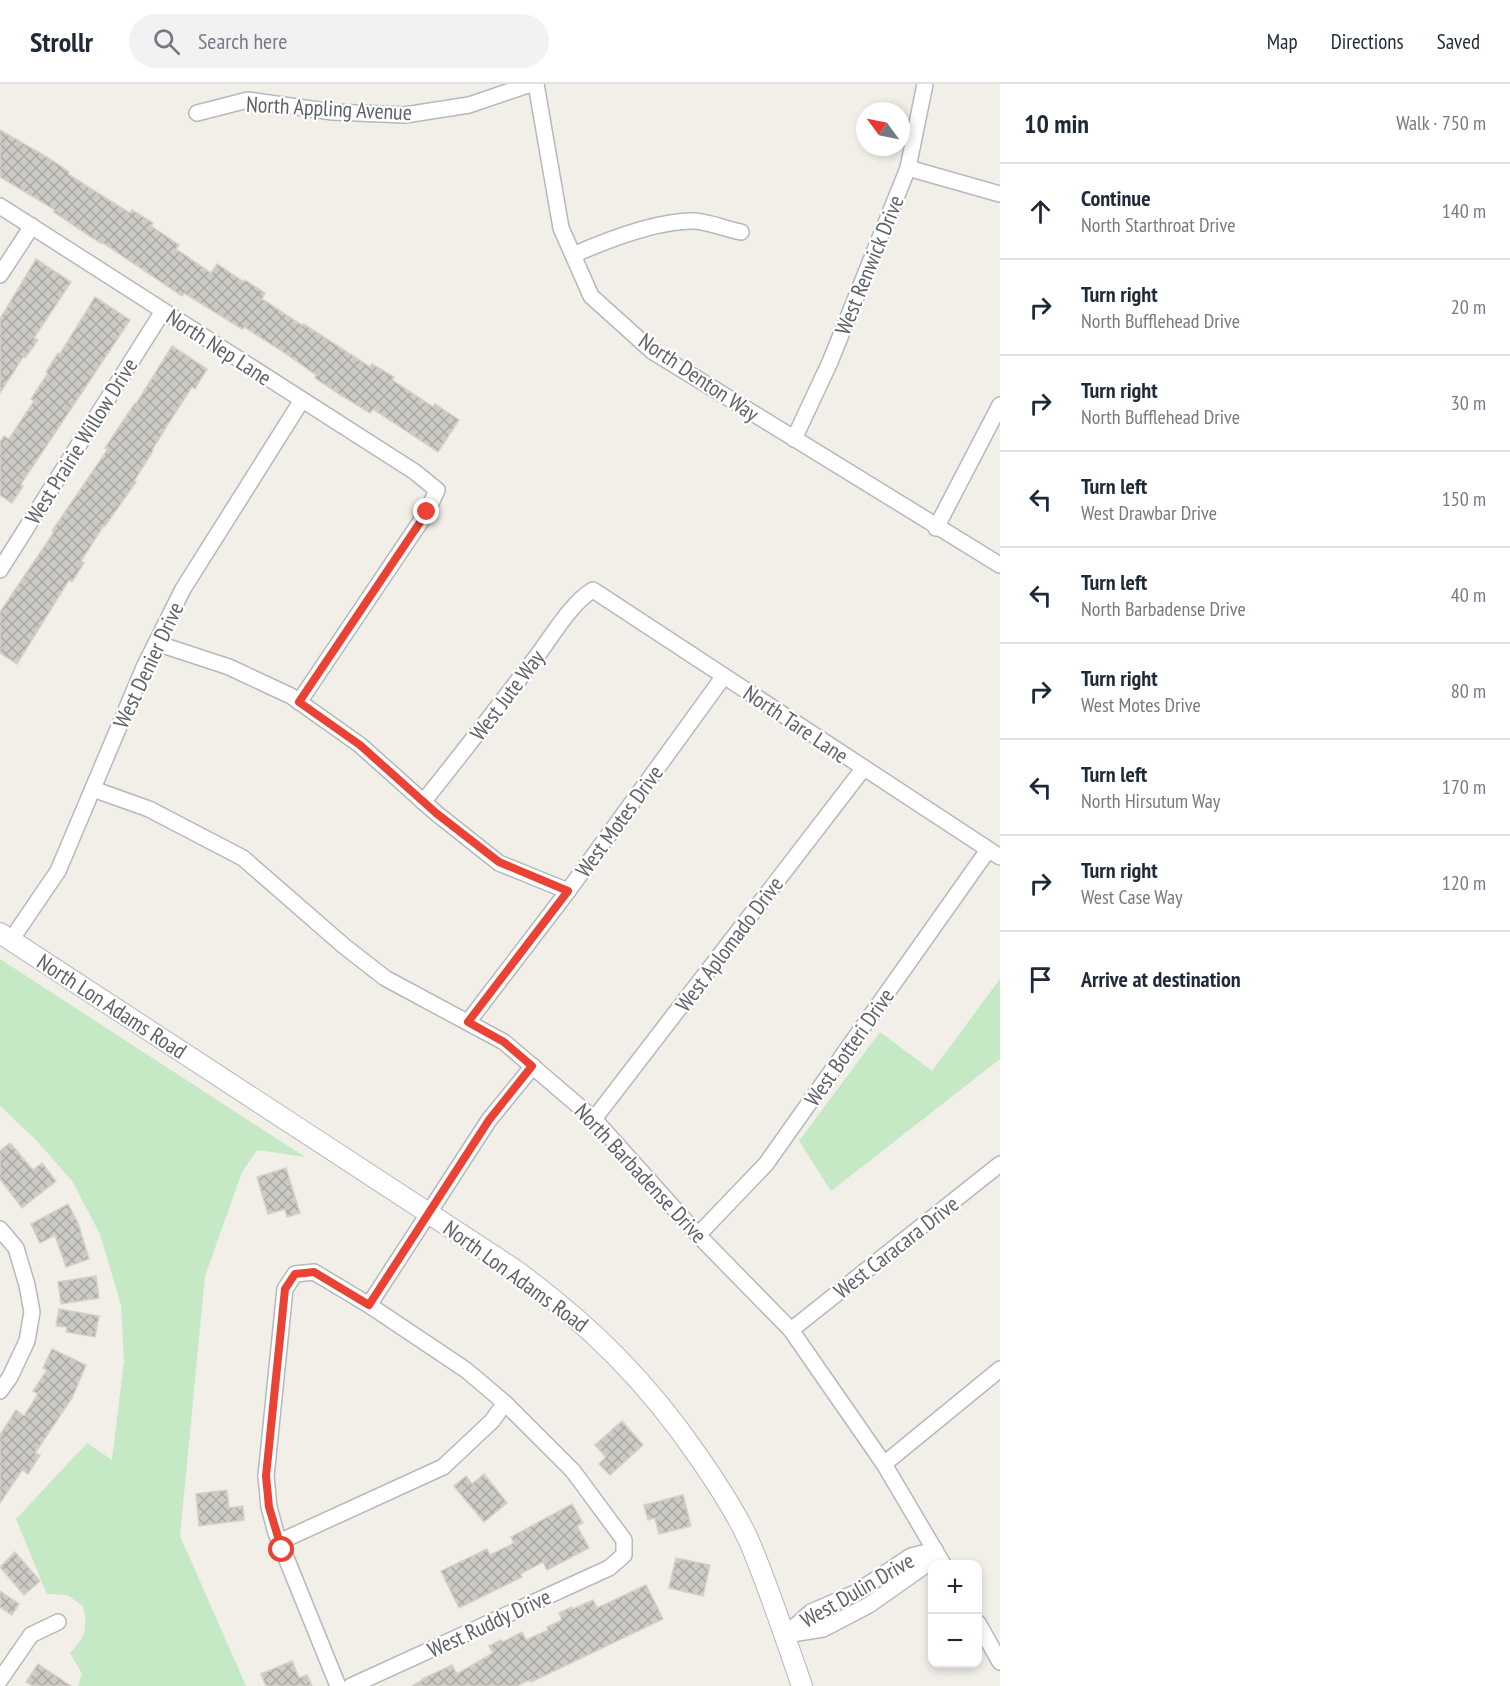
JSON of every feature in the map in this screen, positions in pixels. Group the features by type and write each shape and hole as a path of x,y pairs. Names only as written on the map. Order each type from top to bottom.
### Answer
{"street":[{"name":"North Appling Avenue","path":"197,113 248,100 333,112 405,116 469,105 531,84"},
{"name":"North Denton Way","path":"536,84 561,228 591,296 652,351 1000,566"},
{"name":"West Renwick Drive","path":"794,439 830,362 908,168 925,84"},
{"path":"908,168 1000,194"},
{"name":"North Nep Lane","path":"0,206 415,472 437,490 427,512 299,702"},
{"path":"573,255 611,239 665,225 696,221 741,232"},
{"path":"0,275 32,226"},
{"name":"West Prairie Willow Drive","path":"0,570 163,311"},
{"name":"West Denier Drive","path":"6,936 58,871 156,643 183,589 302,400"},
{"path":"936,528 1000,405"},
{"name":"North Tare Lane","path":"594,590 994,854"},
{"name":"West Jute Way","path":"423,802 565,619 587,594 594,590"},
{"path":"156,643 229,667 299,702 360,745 423,802 499,862 568,891"},
{"name":"West Motes Drive","path":"468,1022 568,891 724,676"},
{"name":"West Aplomado Drive","path":"594,1119 863,769"},
{"name":"North Barbadense Drive","path":"93,789 149,809 243,858 344,946 385,978 504,1042 594,1119 699,1235 792,1330 884,1464 941,1560"},
{"name":"West Botteri Drive","path":"699,1235 766,1164 994,854"},
{"name":"North Lon Adams Road","path":"6,936 429,1212 552,1297 625,1363 664,1409 720,1488 748,1539 802,1686"},
{"path":"369,1305 489,1120 532,1066"},
{"name":"West Caracara Drive","path":"792,1330 1000,1164"},
{"path":"0,1229 16,1248 32,1312 27,1341 10,1377 0,1391"},
{"path":"279,1542 443,1467 492,1421 505,1402 466,1370 369,1305 314,1272 295,1274 285,1289 266,1476 269,1507 279,1542 338,1686"},
{"path":"884,1464 1000,1369"},
{"name":"West Ruddy Drive","path":"351,1686 609,1568 624,1555 624,1540 573,1471 505,1402"},
{"name":"West Dulin Drive","path":"784,1635 811,1612 855,1593 911,1556 935,1550"},
{"path":"0,1680 31,1635 58,1622"},
{"path":"982,1630 1000,1662"}],"green space":[{"path":"0,959 305,1157 257,1150 242,1172 205,1276 180,1536 246,1686 78,1686 82,1674 70,1653 84,1632 83,1606 67,1595 47,1594 16,1519 87,1443 112,1460 124,1360 121,1305 100,1234 72,1181 36,1140 0,1106"},
{"path":"1000,979 1000,1059 831,1191 799,1141 880,1032 932,1071"}],"building":[{"path":"0,130 50,159 69,172 68,174 130,213 132,210 153,223 151,226 179,245 176,249 211,273 217,264 244,282 245,280 265,293 262,299 303,326 304,324 370,367 372,364 394,377 392,380 433,407 435,404 459,420 438,452 373,409 370,413 339,394 285,353 244,327 242,329 184,293 182,296 82,231 54,212 55,210 0,177"},
{"path":"36,259 71,282 34,338 38,340 25,358 23,357 0,393 0,319"},
{"path":"95,297 130,320 21,484 23,486 12,503 0,495 0,442 4,436 9,439 34,401 31,399 48,373 46,372 58,353 60,354"},
{"path":"172,346 207,369 195,389 192,387 168,424 134,481 136,482 104,525 81,561 84,563 72,582 69,580 17,664 0,653 0,612 108,449 105,448"},
{"path":"10,1143 33,1170 42,1163 56,1181 22,1208 0,1179 0,1151"},
{"path":"286,1168 300,1213 287,1217 285,1209 268,1214 257,1177"},
{"path":"68,1204 78,1223 89,1259 66,1267 55,1235 40,1243 31,1224"},
{"path":"96,1276 99,1298 61,1304 58,1282"},
{"path":"59,1309 99,1316 95,1337 66,1332 67,1327 56,1326"},
{"path":"52,1349 86,1365 72,1398 35,1453 40,1455 28,1474 22,1470 0,1503 0,1435 16,1410 24,1416 38,1394 33,1391 47,1370 43,1368"},
{"path":"622,1421 643,1445 610,1475 599,1464 606,1457 595,1445"},
{"path":"484,1474 507,1503 484,1522 454,1486 466,1476 472,1484"},
{"path":"227,1490 229,1508 243,1506 244,1520 199,1526 196,1494"},
{"path":"683,1495 691,1526 659,1534 655,1518 648,1520 644,1505"},
{"path":"572,1504 583,1523 577,1526 589,1548 547,1570 543,1562 520,1574 522,1577 459,1608 441,1571 487,1549 490,1555 514,1543 511,1537"},
{"path":"15,1552 40,1581 24,1595 0,1567"},
{"path":"676,1558 710,1565 703,1596 669,1588"},
{"path":"646,1585 663,1619 531,1682 529,1680 517,1686 412,1686 452,1665 457,1674 493,1653 489,1646 501,1640 503,1642 522,1632 526,1640 548,1630 547,1627 562,1620 559,1613 572,1607 573,1609 593,1600 597,1608"},
{"path":"0,1591 19,1604 12,1615 0,1607"},
{"path":"292,1661 299,1678 307,1675 312,1686 266,1686 261,1674"},
{"path":"38,1664 71,1686 33,1686 26,1682"}],"route":[{"path":"282,1550 269,1507 266,1476 285,1289 295,1274 314,1272 369,1305 489,1120 532,1066 504,1042 468,1022 568,891 499,862 436,813 360,745 299,702 427,512"}]}
